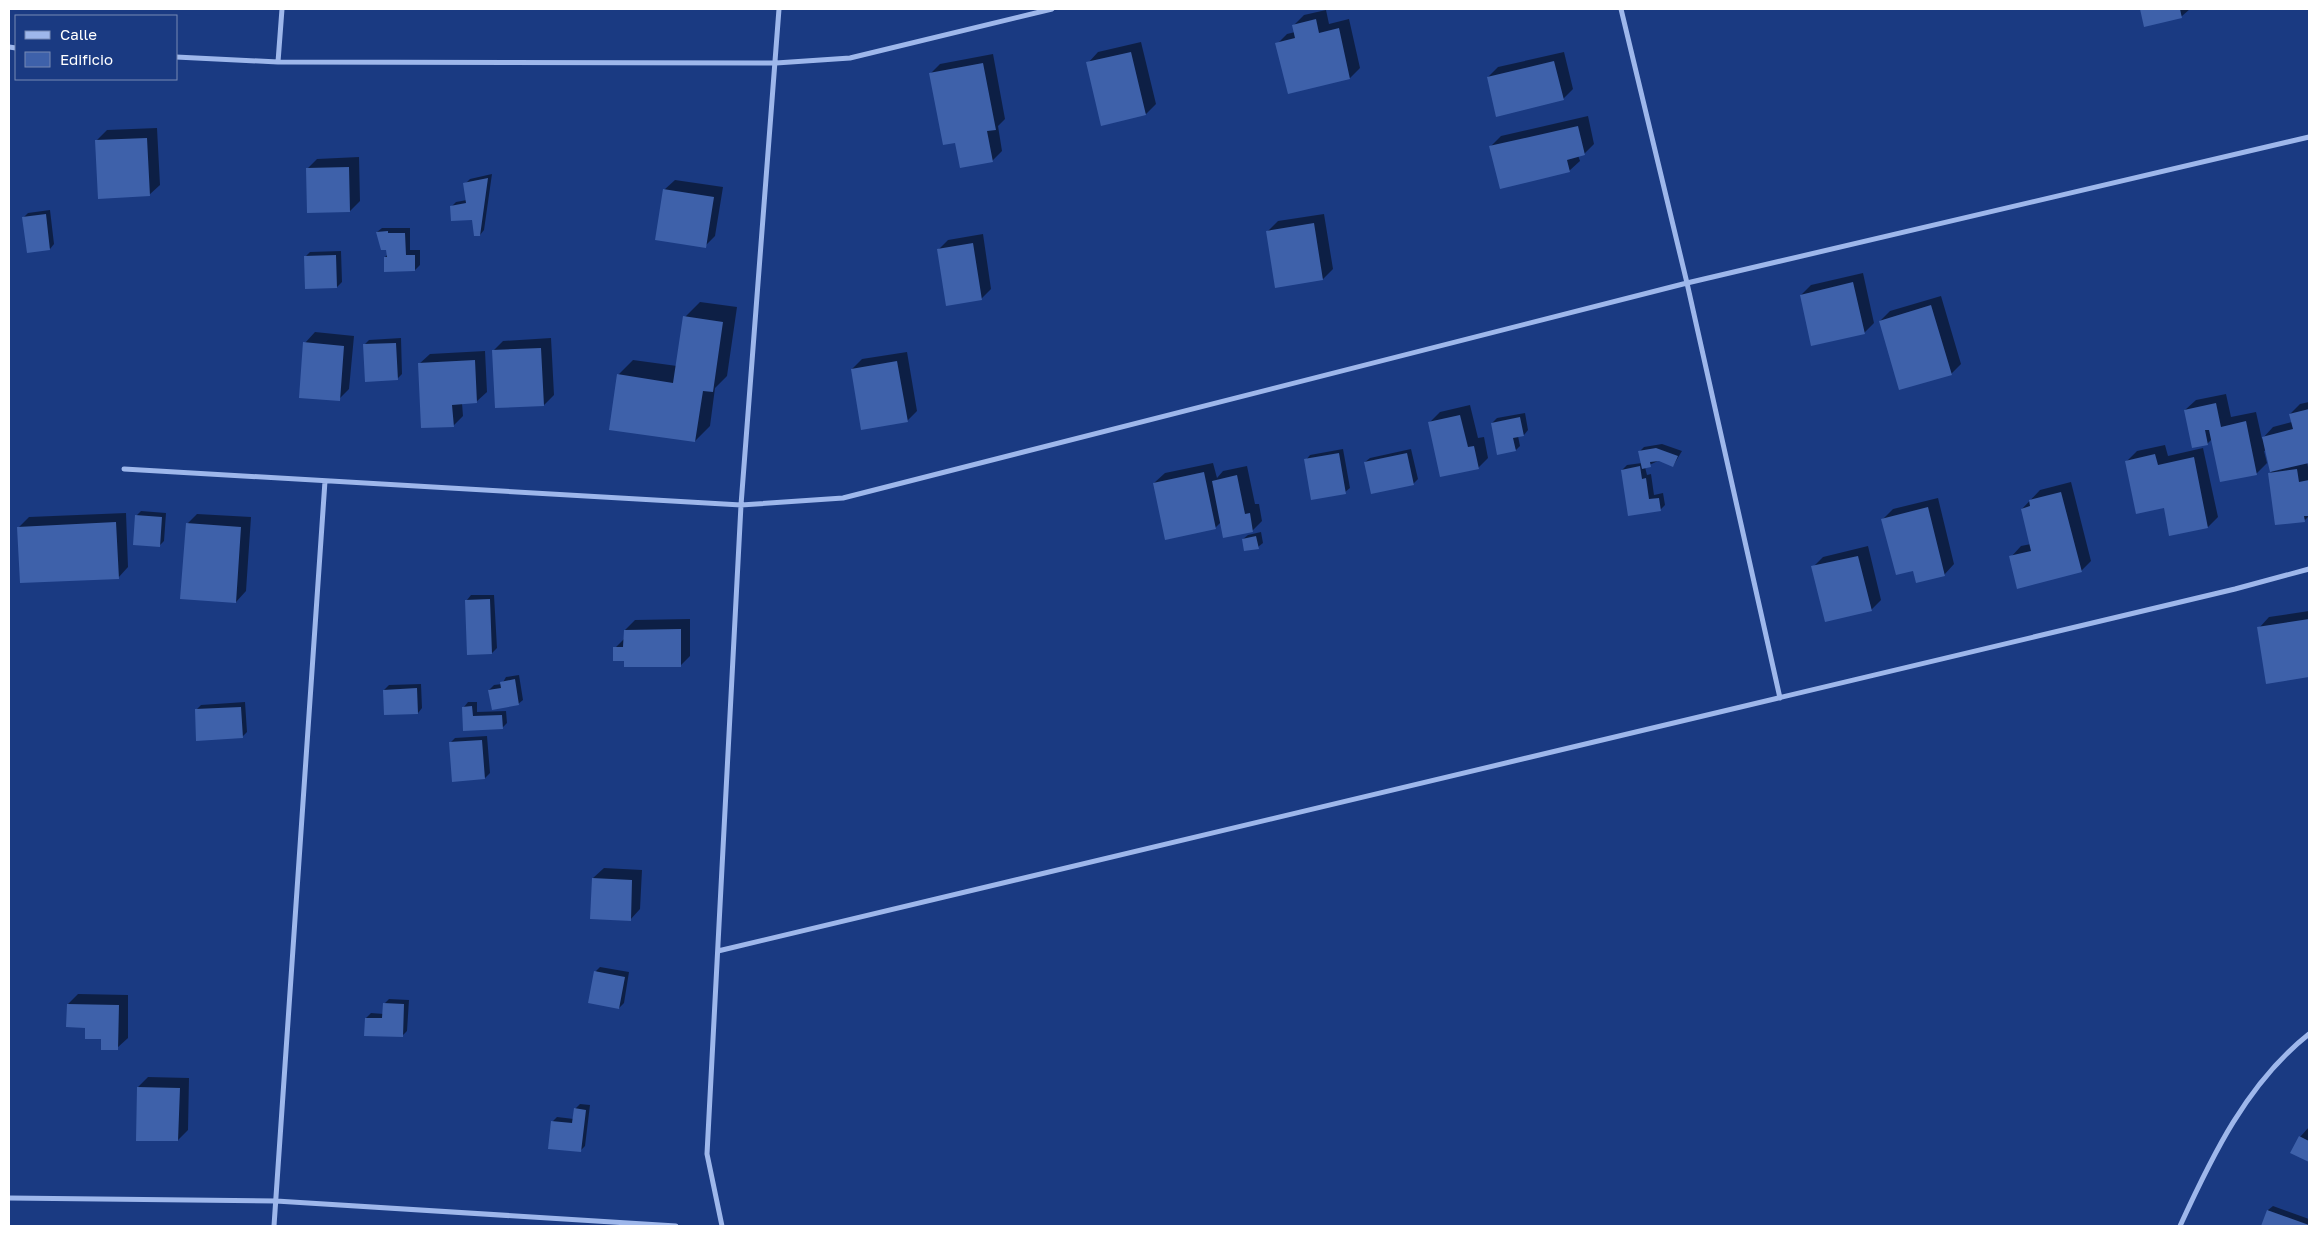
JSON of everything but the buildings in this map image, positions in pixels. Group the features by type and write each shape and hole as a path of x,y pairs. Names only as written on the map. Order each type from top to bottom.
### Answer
{"street":[{"path":"278,62 282,9"},
{"path":"722,1226 707,1154 741,505 779,9"},
{"path":"178,56 278,62 776,63 850,58 1052,9"},
{"path":"1621,9 1686,283 1780,698"},
{"path":"124,469 741,505 843,498 1686,283 2309,137"},
{"path":"274,1226 325,481"},
{"path":"718,951 2226,592 2309,569"},
{"path":"2180,1226 2207,1167 2240,1110 2268,1075 2309,1034"},
{"path":"9,1198 276,1201 676,1226"}]}
